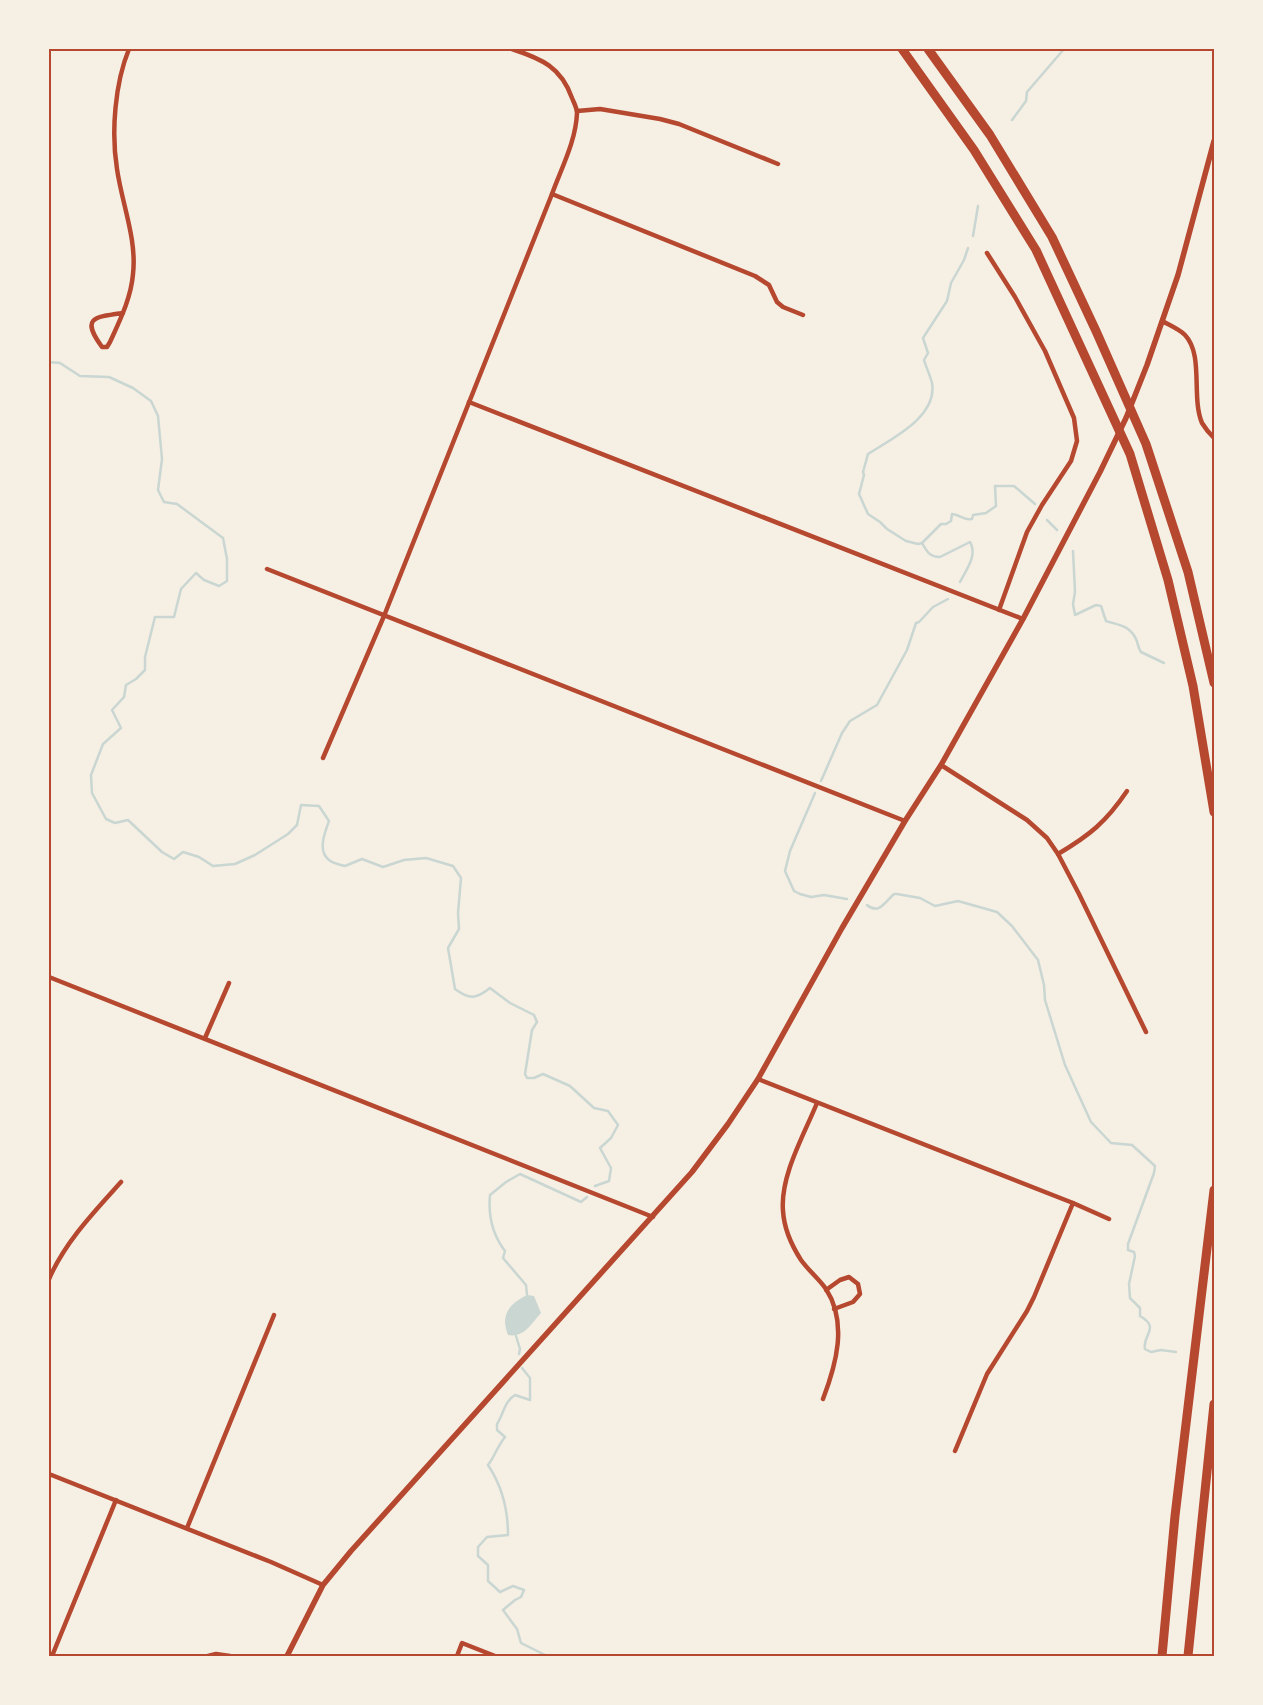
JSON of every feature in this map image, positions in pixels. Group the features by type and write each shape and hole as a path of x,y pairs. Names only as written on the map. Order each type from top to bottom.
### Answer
{"highway":[{"path":"902,49 974,150 1036,250 1130,454 1168,580 1193,686 1214,812"},
{"path":"928,49 990,135 1052,237 1096,330 1146,444 1188,572 1214,683"},
{"path":"1162,1656 1175,1516 1214,1190"},
{"path":"1188,1656 1214,1404"}],"street":[{"path":"123,313 99,316 92,322 90,327 102,347 106,347 110,342 123,313 130,296 134,272 132,240 116,168 115,132 116,96 123,63 129,49"},
{"path":"323,758 384,616 574,135 577,111 565,81 556,69 536,57 512,49"},
{"path":"577,111 600,108 660,119 778,164"},
{"path":"287,1656 300,1627 323,1585 380,1518 653,1217 728,1124 758,1079 842,928 905,821 941,765 1023,619 1100,472 1126,418 1147,365 1178,275 1214,141"},
{"path":"552,194 755,276 769,285 777,302 783,307 803,315"},
{"path":"986,253 1045,351 1074,418 1077,441 1072,461 1042,505 1027,532 999,610"},
{"path":"1162,321 1184,334 1191,344 1197,404 1202,424 1214,438"},
{"path":"469,402 1023,619"},
{"path":"267,570 905,821"},
{"path":"941,765 1027,820 1047,838 1058,854 1146,1032"},
{"path":"1058,854 1080,841 1101,825 1127,792"},
{"path":"49,977 653,1217"},
{"path":"205,1038 228,983"},
{"path":"758,1079 1073,1203 1109,1219"},
{"path":"816,1103 784,1183 782,1211 788,1235 801,1260 826,1290 834,1309 838,1327 838,1348 834,1367 823,1399"},
{"path":"49,1280 68,1244 121,1182"},
{"path":"955,1451 987,1374 1034,1297 1073,1203"},
{"path":"826,1290 849,1276 858,1284 860,1294 853,1302 834,1309"},
{"path":"187,1528 274,1315"},
{"path":"49,1474 271,1562 323,1585"},
{"path":"52,1656 116,1500"},
{"path":"457,1656 462,1643 495,1656"},
{"path":"208,1656 216,1654 230,1656"}],"shaded area":[{"path":"527,1295 534,1296 541,1313 523,1332 508,1335 505,1322 508,1311 515,1302"}],"waterway":[{"path":"1012,120 1026,101 1027,92 1064,49"},
{"path":"973,236 978,206"},
{"path":"968,248 964,260 951,283 947,301 923,338 928,353 924,360 932,383 932,395 928,406 911,426 868,454 859,494 868,514 906,541 918,544 922,543 941,524 951,521 952,514 972,519 973,515 986,513 996,506 995,486 1014,486 1035,504"},
{"path":"49,362 60,363 80,376 109,377 133,388 151,401 158,416 162,459 158,490 164,502 177,504 223,538 227,559 227,581 219,586 204,580 196,573 181,589 174,617 155,617 145,657 145,670 126,685 124,697 112,710 121,728 103,744 91,775 92,793 106,819 115,823 128,820 162,852 174,859 183,852 199,857 213,866 235,864 255,855 288,834 297,825 301,805 319,806 329,821 323,841 323,852 332,862 345,866 362,859 383,867 404,860 426,858 453,866 461,878 458,913 459,929 448,948 455,989 473,997 490,988 510,1003 534,1015 537,1022 532,1030 525,1074 527,1078 534,1078 543,1074 570,1086 594,1108 608,1111 618,1125 611,1138 600,1148 611,1168 609,1181 595,1186"},
{"path":"1047,520 1057,530"},
{"path":"922,543 929,553 940,557 970,542 973,552 972,557 960,582"},
{"path":"1073,551 1075,592 1073,604 1075,615 1096,605 1101,606 1106,621 1129,630 1135,637 1141,652 1164,663"},
{"path":"821,781 842,733 850,721 877,705 907,650 916,623 933,607 948,599"},
{"path":"815,793 790,851 785,871 794,891 800,894 811,897 824,895 847,899"},
{"path":"867,905 871,908 878,908 885,904 894,894 897,894 920,898 935,906 958,901 997,912 1012,926 1038,960 1044,985 1045,1000 1065,1065 1091,1122 1111,1143 1132,1145 1155,1166 1128,1244 1128,1250 1134,1252 1135,1256 1129,1284 1130,1298 1140,1308 1140,1316 1149,1324 1150,1328 1145,1349 1151,1352 1161,1350 1176,1352"},
{"path":"527,1295 526,1285 503,1258 505,1251 497,1238 492,1224 490,1195 520,1174 581,1202 587,1197"},
{"path":"516,1336 520,1349 519,1354"},
{"path":"522,1368 530,1378 530,1400 515,1395 506,1404 497,1424 497,1430 505,1437 488,1465 497,1481 503,1498 507,1516 508,1535 487,1537 478,1547 478,1556 488,1565 488,1581 500,1592 513,1586 524,1590 521,1597 503,1610 517,1629 521,1643 547,1656"}]}
